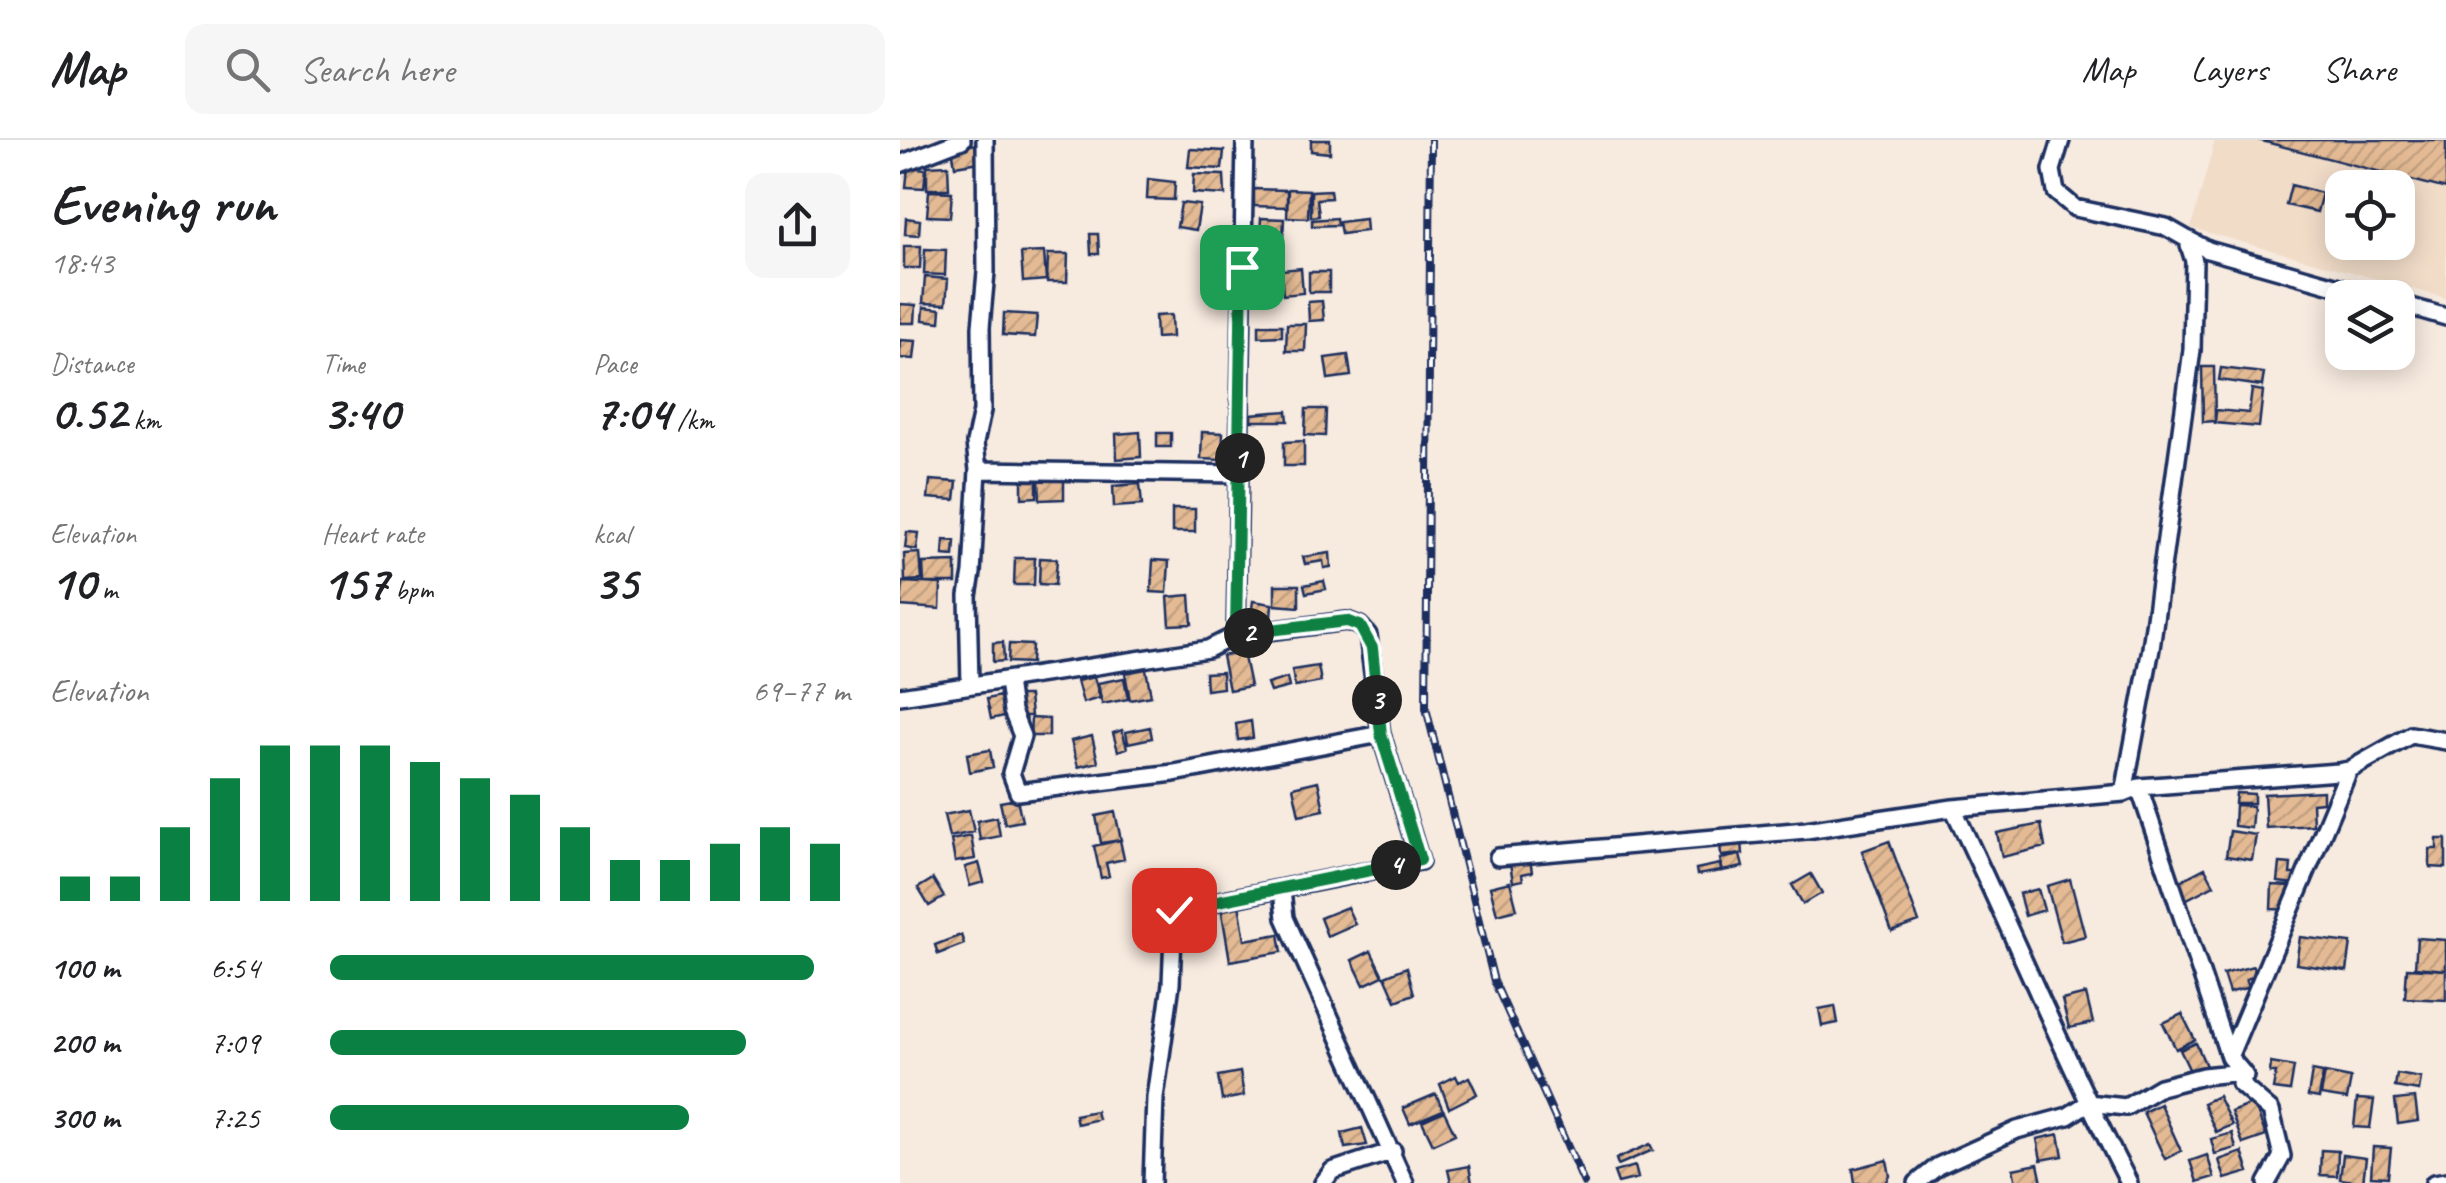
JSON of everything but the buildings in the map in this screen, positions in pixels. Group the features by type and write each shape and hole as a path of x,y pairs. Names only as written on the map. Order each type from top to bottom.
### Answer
{"street":[{"path":"900,164 962,140"},
{"path":"970,684 968,596 978,470 975,443 982,411 980,327 986,272 985,140"},
{"path":"1236,634 1244,140"},
{"path":"2060,140 2052,170 2056,192 2075,208 2166,227 2208,250 2325,283"},
{"path":"2187,239 2194,260 2192,350 2132,790 2229,1057 2242,1072"},
{"path":"2415,308 2446,317"},
{"path":"978,470 1239,474"},
{"path":"900,696 1208,648 1236,634 1347,621 1360,626 1372,648 1381,734 1420,860 1174,910 1171,984 1155,1098 1152,1183"},
{"path":"1008,681 1012,711 1022,736 1011,773 1018,792 1174,772 1381,734"},
{"path":"1498,857 1806,830 1953,808 2349,770 2411,735 2446,741"},
{"path":"2229,1057 2349,770"},
{"path":"1953,808 2016,938 2088,1104 2129,1183"},
{"path":"1282,890 1285,918 1405,1183"},
{"path":"1917,1183 1938,1166 2017,1130 2068,1116 2088,1104 2126,1107 2160,1087 2203,1076 2242,1072"},
{"path":"2242,1072 2240,1084 2270,1111 2282,1156 2267,1183"},
{"path":"1323,1183 1332,1170 1393,1150"},
{"path":"2434,1183 2446,1181"}],"shaded area":[{"path":"2215,140 2446,140 2446,298 2415,289 2415,280 2380,280 2191,228"}],"railway":[{"path":"1431,140 1426,708 1494,981 1584,1183"}],"route":[{"path":"1174,910 1420,860 1381,734 1372,648 1360,626 1347,621 1236,634 1242,267"}]}
